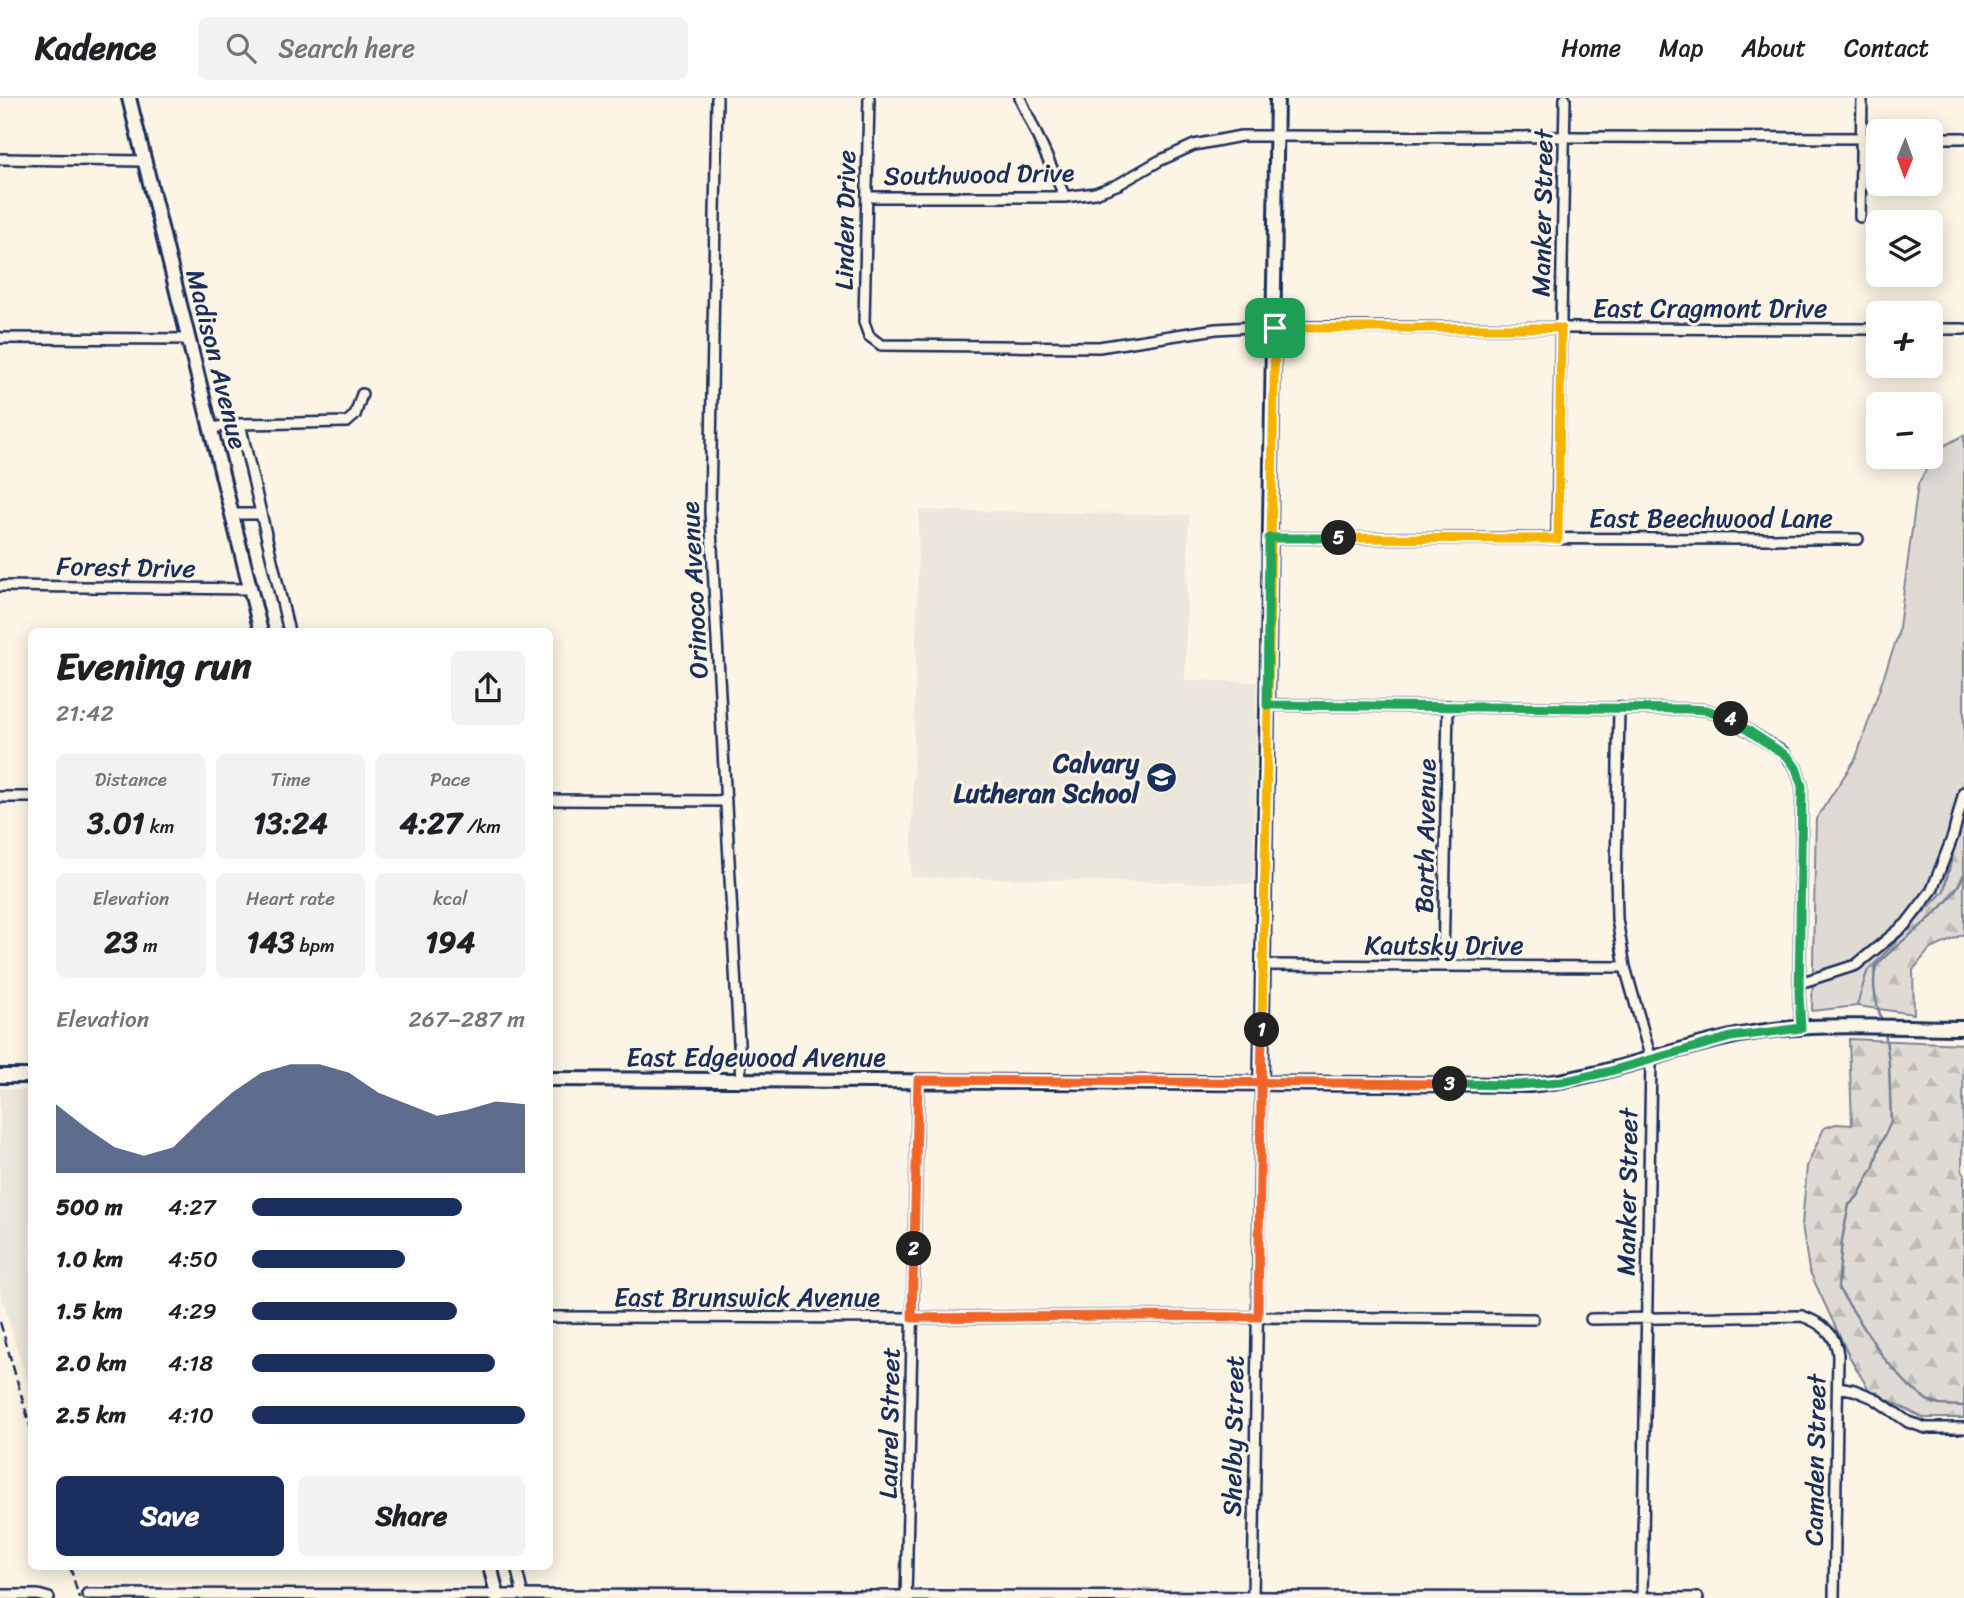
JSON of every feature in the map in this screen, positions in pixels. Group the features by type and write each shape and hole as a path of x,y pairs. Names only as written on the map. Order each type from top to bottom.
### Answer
{"main road":[{"name":"Madison Avenue","path":"129,98 260,628"},
{"name":"Shelby Street","path":"1261,1082 1277,98"},
{"name":"East Edgewood Avenue","path":"553,1079 1530,1085 1581,1078 1731,1037 1801,1028 1964,1028"},
{"path":"0,1076 28,1076"},
{"path":"491,1570 498,1597"}],"street":[{"name":"Orinoco Avenue","path":"717,98 710,511 741,1080"},
{"name":"Linden Drive","path":"869,98 864,322 873,340"},
{"path":"1020,98 1065,197"},
{"name":"Manker Street","path":"1558,539 1565,98"},
{"path":"1860,217 1862,98"},
{"name":"Southwood Drive","path":"867,197 1065,197 1095,193 1119,184 1174,153 1199,144 1241,135 1866,138"},
{"path":"1943,138 1964,138"},
{"path":"0,159 145,160"},
{"name":"East Cragmont Drive","path":"873,340 886,346 1077,348 1116,346 1216,329 1866,329"},
{"path":"1943,329 1964,329"},
{"path":"0,338 189,339"},
{"path":"211,428 240,424 347,422 355,415 362,394"},
{"name":"Madison Avenue","path":"240,424 288,628"},
{"path":"232,514 261,514"},
{"name":"East Beechwood Lane","path":"1269,538 1858,539"},
{"name":"Forest Drive","path":"0,586 251,589"},
{"path":"1267,705 1619,707 1694,709 1720,714 1784,753 1798,773 1802,802 1801,1028"},
{"name":"Barth Avenue","path":"1443,966 1448,706"},
{"name":"Manker Street","path":"1619,707 1615,883 1617,919 1625,967 1651,1059 1642,1597"},
{"path":"1800,983 1856,965 1906,924 1932,890 1953,836 1964,792"},
{"path":"0,797 28,797"},
{"path":"553,800 726,801"},
{"name":"Kautsky Drive","path":"1263,965 1625,967"},
{"name":"Laurel Street","path":"906,1597 918,1080"},
{"name":"Shelby Street","path":"1253,1597 1261,1082"},
{"name":"East Brunswick Avenue","path":"553,1317 1119,1316 1533,1319"},
{"name":"Camden Street","path":"1646,1320 1802,1316 1824,1327 1831,1334 1837,1347 1838,1387 1834,1598"},
{"path":"1591,1319 1646,1320"},
{"path":"1838,1387 1874,1398 1908,1422 1927,1428 1964,1428"},
{"path":"517,1570 523,1596"},
{"path":"87,1594 1698,1598"},
{"path":"0,1595 38,1595 49,1598"}],"shaded area":[{"path":"919,510 1189,515 1185,680 1257,682 1253,884 911,877"},
{"path":"0,1089 28,1090 28,1385 0,1291"}],"green space":[{"path":"1964,435 1964,796 1953,836 1944,891 1867,972 1857,1006 1812,1011 1816,819 1856,758 1898,635 1918,484 1927,469 1943,469 1943,446"},
{"path":"1964,809 1964,934 1929,950 1913,970 1914,1014 1857,1006 1867,972 1944,891"},
{"path":"1849,1039 1964,1044 1964,1418 1923,1418 1869,1390 1849,1356 1809,1270 1802,1225 1807,1166 1824,1128 1836,1124 1852,1125"}],"waterway":[{"path":"1882,1021 1874,987 1876,966 1936,913 1964,874"},
{"path":"1885,1031 1891,1122 1874,1166 1858,1196 1849,1205 1842,1240 1838,1288 1883,1357 1909,1386 1927,1400 1939,1405 1964,1406"}],"railway":[{"path":"0,1322 28,1418"},
{"path":"71,1570 79,1598"}],"place":[{"name":"Calvary Lutheran School","path":"1162,778"}],"route":[{"path":"1275,328 1269,538 1269,579 1267,705 1263,965 1261,1082 1258,1317 912,1318 918,1080 1261,1082 1530,1085 1599,1074 1731,1037 1801,1028 1799,995 1802,786 1796,768 1784,753 1736,722 1707,710 1689,709 1267,705 1269,538 1558,539 1561,328 1275,328"}]}
